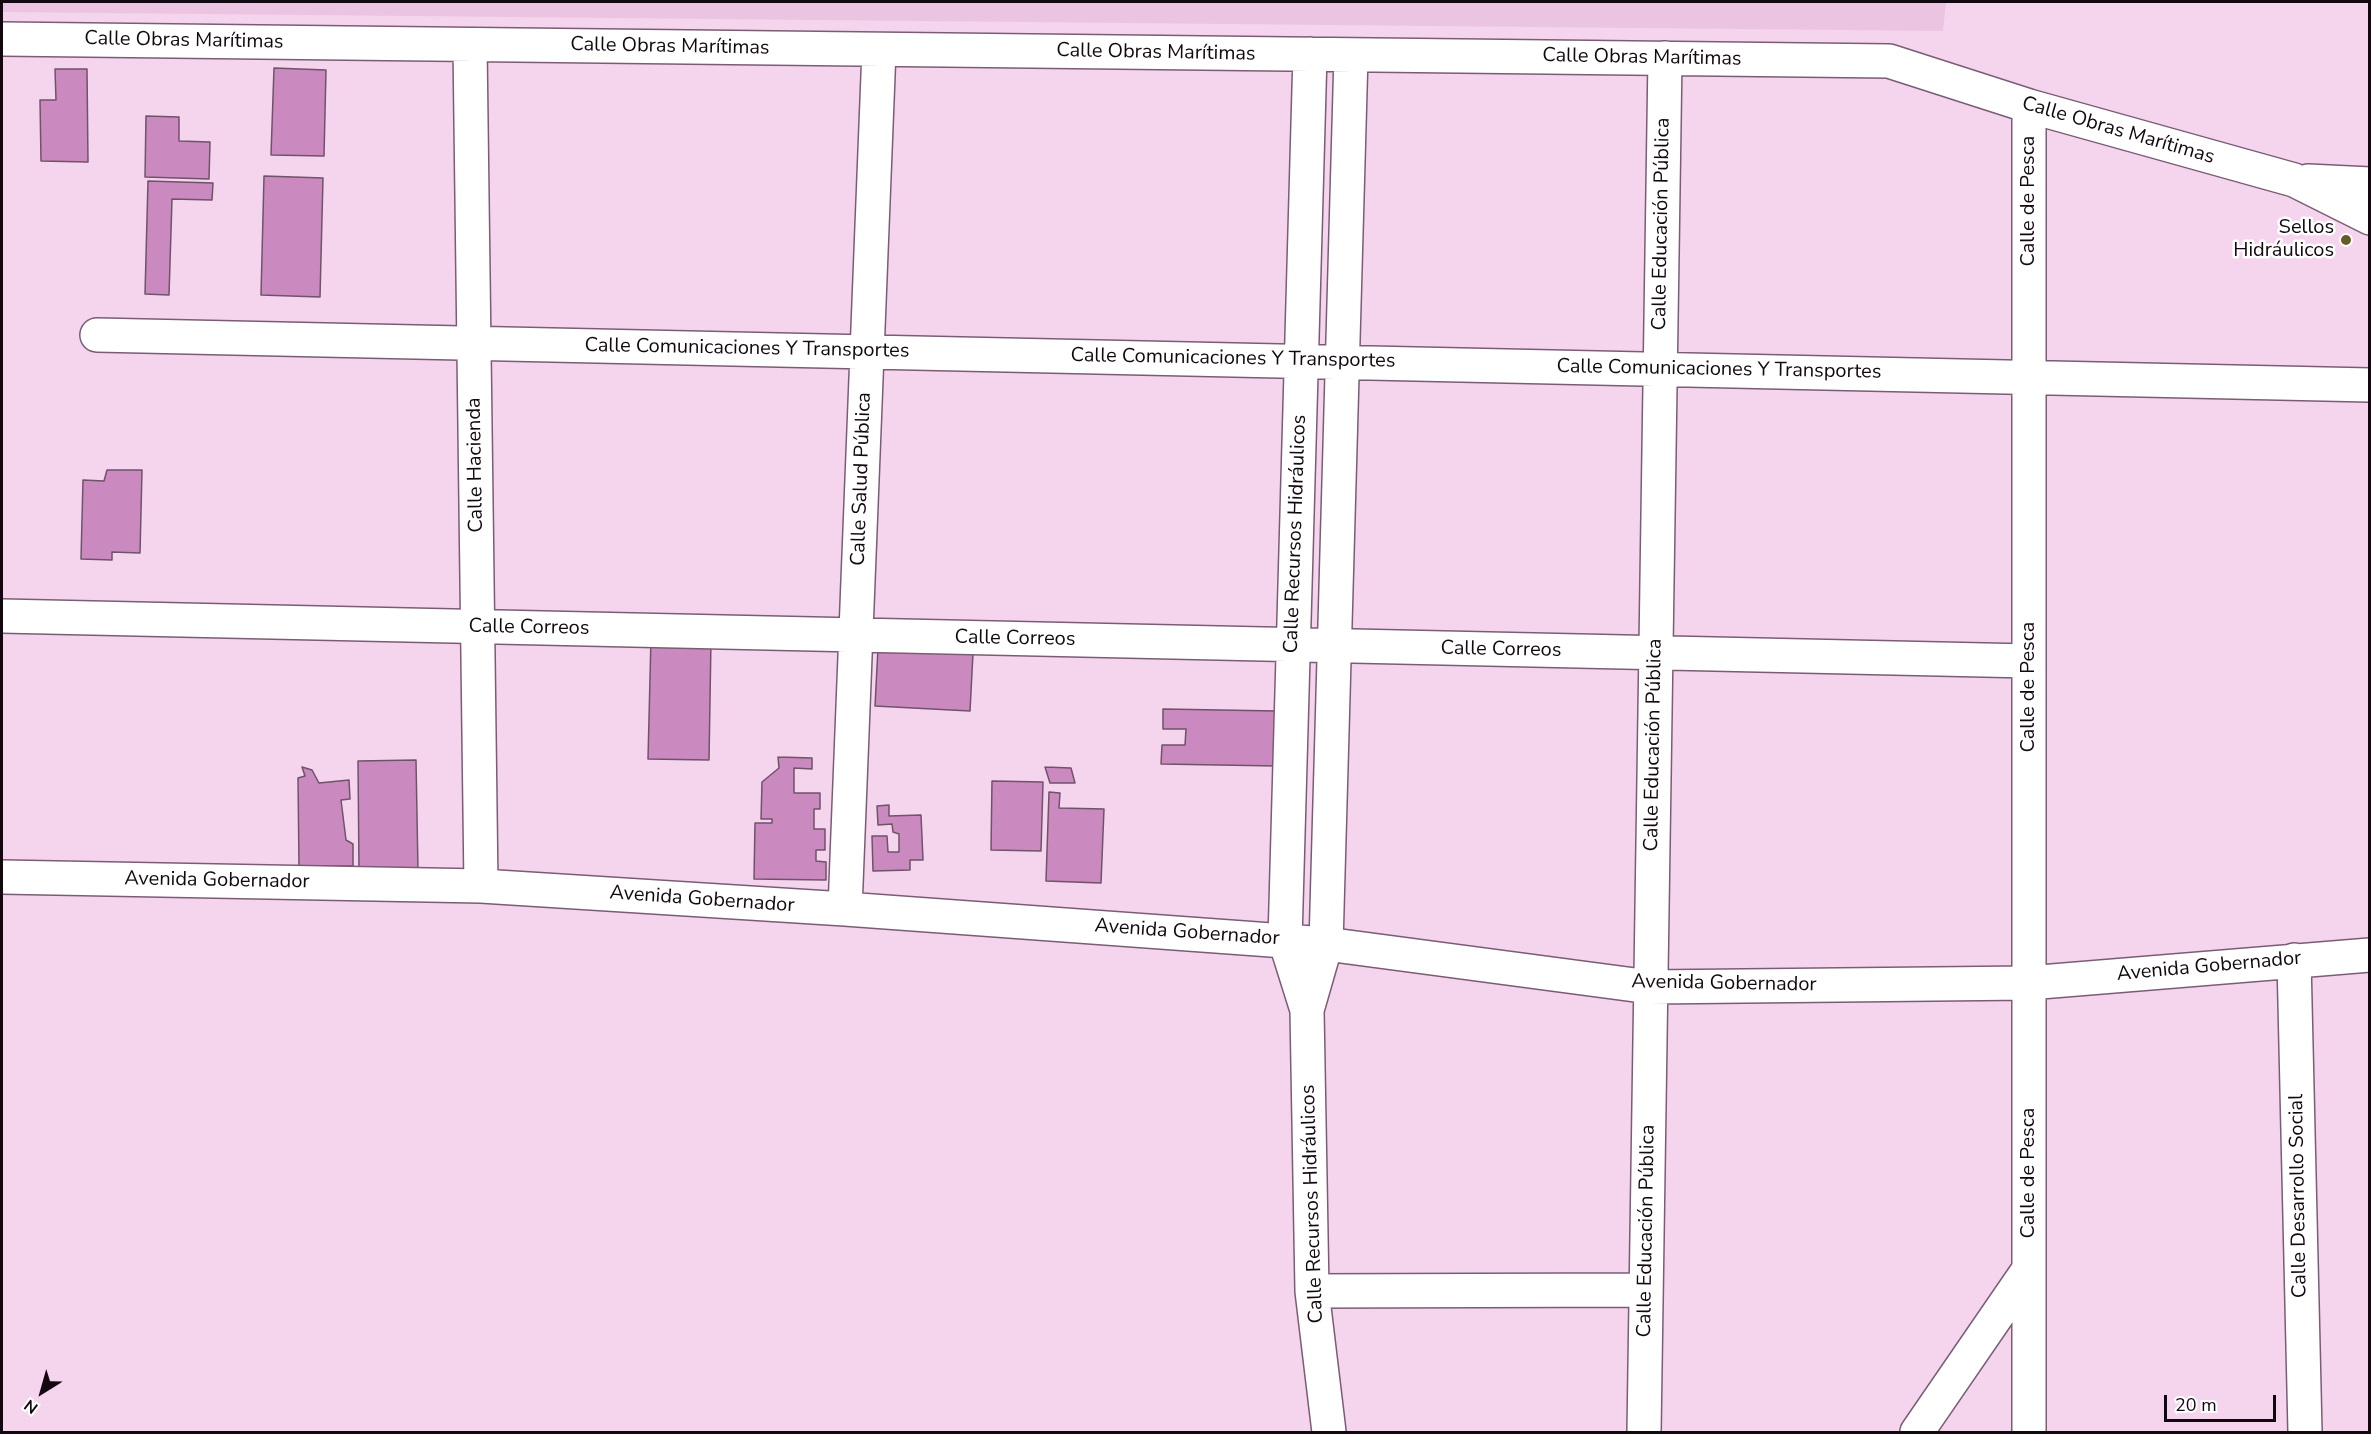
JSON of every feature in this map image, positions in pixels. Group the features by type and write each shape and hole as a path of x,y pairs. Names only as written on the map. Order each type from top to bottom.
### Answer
{"street":[{"name":"Calle Obras Marítimas","path":"2,39 1889,62 2029,106 2294,180 2370,218"},
{"name":"Calle Hacienda","path":"470,45 481,886"},
{"name":"Calle Salud Pública","path":"845,909 879,50"},
{"name":"Calle Recursos Hidráulicos","path":"1310,54 1285,940 1307,1010 1312,1291 1329,1432"},
{"name":"Calle Recursos Hidráulicos","path":"1307,1010 1326,944 1351,55"},
{"name":"Calle Educación Pública","path":"1644,1432 1665,58"},
{"name":"Calle de Pesca","path":"2029,106 2029,1432"},
{"name":"Calle Obras Marítimas","path":"2294,180 2370,184"},
{"name":"Calle Comunicaciones Y Transportes","path":"97,335 2370,385"},
{"name":"Calle Correos","path":"2,616 2029,662"},
{"name":"Avenida Gobernador","path":"2,877 481,886 845,909 1285,940 1650,987 2028,983 2370,955"},
{"name":"Calle Desarrollo Social","path":"2294,960 2305,1432"},
{"path":"1917,1432 2029,1269"},
{"path":"1312,1291 1646,1290"}],"shaded area":[{"path":"2,2 1946,2 1943,31 2,12"}],"building":[{"path":"274,68 326,70 324,156 271,155"},
{"path":"55,69 87,69 88,162 41,161 40,100 56,100"},
{"path":"146,116 179,117 179,141 210,142 209,179 145,177"},
{"path":"264,176 323,178 320,297 261,295"},
{"path":"148,181 213,183 212,200 172,199 169,295 145,294"},
{"path":"107,470 142,470 140,553 112,552 112,560 81,559 83,480 104,481"},
{"path":"651,638 711,640 709,760 648,759"},
{"path":"878,648 973,653 970,711 875,706"},
{"path":"1163,709 1277,711 1277,766 1161,764 1162,745 1185,745 1186,729 1163,729"},
{"path":"778,757 812,758 812,769 794,768 794,793 820,793 820,809 814,809 814,829 825,829 825,850 816,850 816,861 826,862 826,880 754,879 755,823 772,823 772,819 761,819 762,782 779,768"},
{"path":"416,760 418,870 359,871 358,761"},
{"path":"302,767 312,770 319,783 349,780 350,799 341,800 346,840 353,844 353,866 299,866 298,778 305,776"},
{"path":"1045,767 1071,768 1075,783 1050,783"},
{"path":"992,781 1043,782 1041,851 991,850"},
{"path":"1049,792 1060,793 1059,808 1104,809 1101,883 1046,881"},
{"path":"889,805 889,816 921,815 923,860 910,860 910,870 873,871 872,836 887,836 888,852 899,852 899,834 893,832 892,824 878,825 877,806"}],"place":[{"name":"Sellos Hidráulicos","path":"2346,240"}]}
